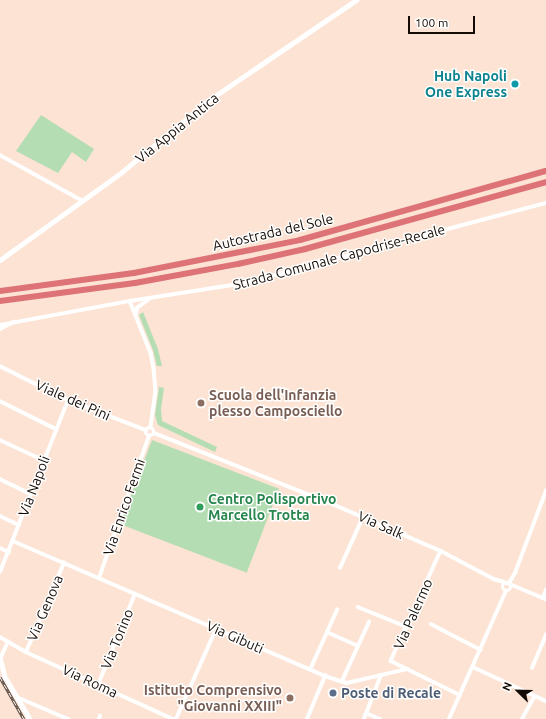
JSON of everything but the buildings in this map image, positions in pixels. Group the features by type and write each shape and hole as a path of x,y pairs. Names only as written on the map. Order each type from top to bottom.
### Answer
{"highway":[{"name":"Autostrada del Sole","path":"0,291 134,273 300,240 546,171"},
{"name":"Autostrada del Sole","path":"0,301 135,283 238,264 305,249 546,182"}],"street":[{"name":"Via Appia Antica","path":"0,260 122,172 209,100 356,0"},
{"path":"0,155 83,201"},
{"name":"Strada Comunale Capodrise-Recale","path":"16,321 245,283 546,203"},
{"path":"136,315 137,308 151,298"},
{"path":"130,301 151,353 154,369 156,391 151,428 154,430 154,433 149,436 146,434 146,430 151,428"},
{"path":"0,325 16,321"},
{"path":"0,329 16,321"},
{"name":"Viale dei Pini","path":"0,366 68,400 146,430"},
{"name":"Via Napoli","path":"0,572 68,400"},
{"path":"0,401 56,429"},
{"name":"Via Salk","path":"154,433 363,517 441,551 494,579 509,583 544,599"},
{"name":"Via Enrico Fermi","path":"99,578 149,436"},
{"path":"0,440 43,460"},
{"path":"0,479 31,494"},
{"path":"449,719 481,650 509,583 515,573 546,491"},
{"path":"0,516 19,525"},
{"path":"340,568 363,517"},
{"name":"Via Gibuti","path":"13,541 310,670 342,682 347,683 358,681 407,668"},
{"path":"0,548 9,552"},
{"name":"Via Palermo","path":"407,668 392,661 441,551"},
{"name":"Via Genova","path":"26,652 64,563"},
{"name":"Via Salk","path":"494,579 506,590"},
{"path":"506,590 512,588 509,583"},
{"path":"506,590 521,589"},
{"path":"544,599 546,590"},
{"name":"Via Torino","path":"98,685 135,594"},
{"path":"358,607 407,627"},
{"path":"310,670 337,610"},
{"path":"342,682 369,622"},
{"path":"431,624 481,650"},
{"path":"176,719 216,629"},
{"path":"327,632 358,646"},
{"path":"532,668 546,635"},
{"name":"Via Roma","path":"0,637 26,652 172,719"},
{"path":"8,642 0,658 6,677 30,719"},
{"path":"473,667 546,701"},
{"path":"407,668 460,695"},
{"path":"364,719 381,675"},
{"path":"307,719 325,676"},
{"path":"522,719 535,696"},
{"path":"17,697 68,719"},
{"path":"366,713 380,719"}],"green space":[{"path":"41,115 94,149 86,162 72,152 58,173 16,151"},
{"path":"143,312 158,349 162,366 157,366 153,350 139,315"},
{"path":"159,387 164,388 161,409 162,421 217,447 215,452 158,425 155,415"},
{"name":"Centro Polisportivo Marcello Trotta","path":"152,440 279,489 247,573 120,524"}],"railway":[{"path":"0,677 24,719"}],"place":[{"name":"Hub Napoli One Express","path":"515,84"},
{"name":"Scuola dell'Infanzia plesso Camposciello","path":"201,403"},
{"name":"Centro Polisportivo Marcello Trotta","path":"200,507"},
{"name":"Poste di Recale","path":"333,693"},
{"name":"Istituto Comprensivo \"Giovanni XXIII\"","path":"290,698"}]}
